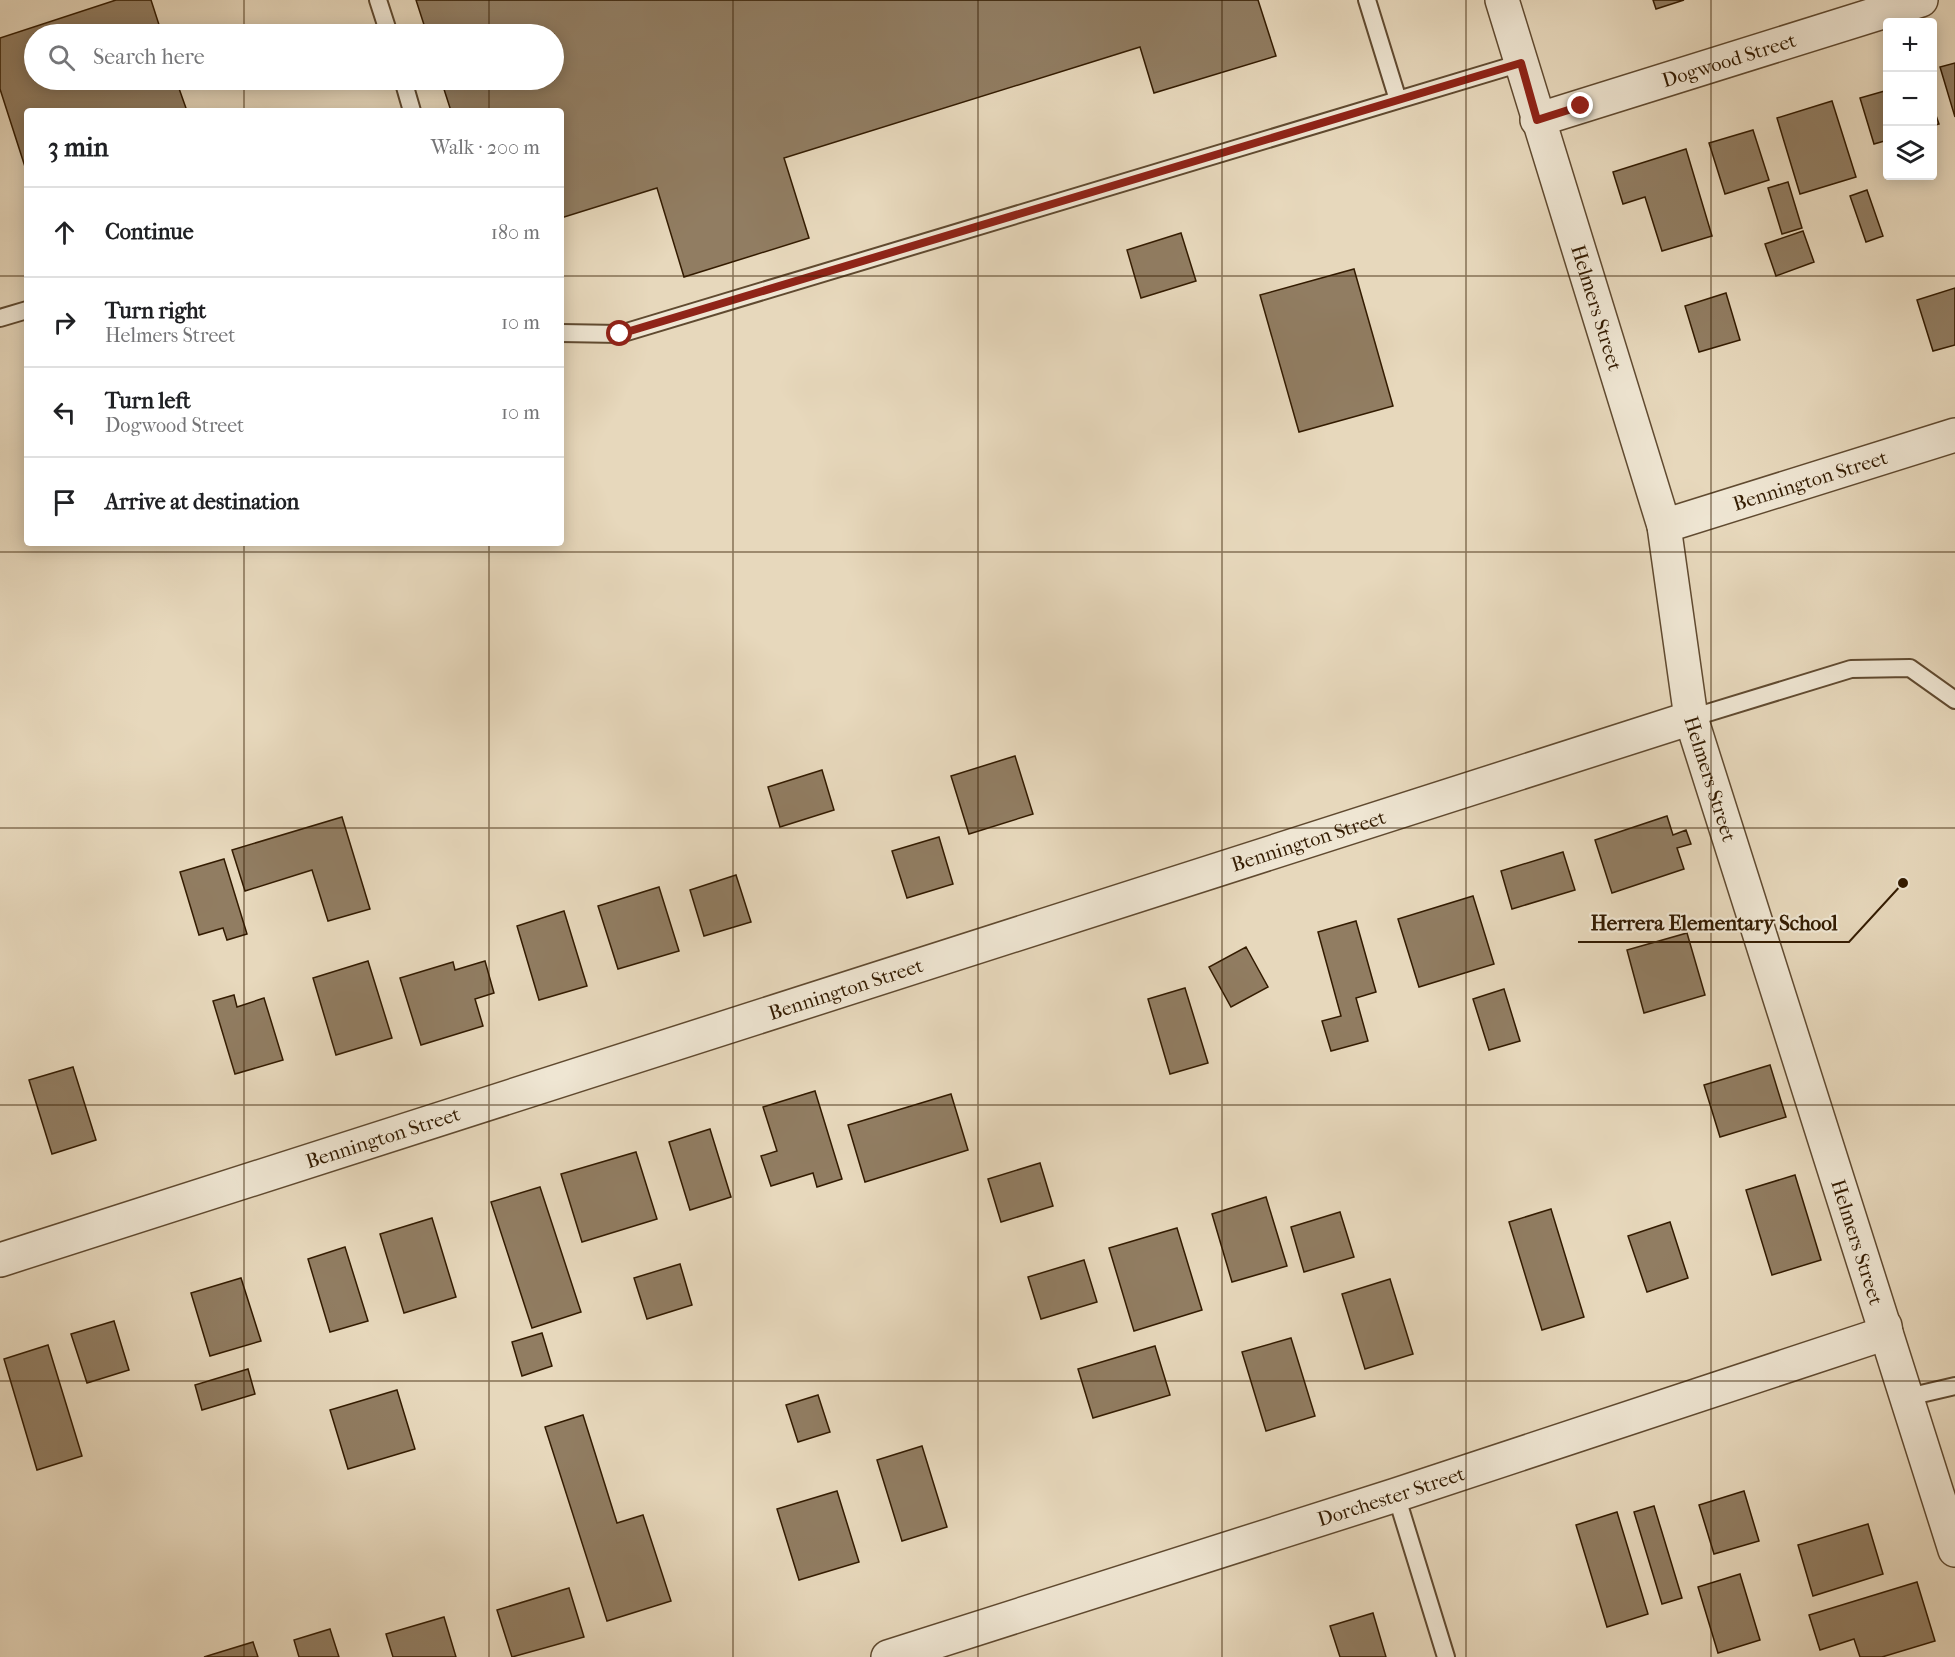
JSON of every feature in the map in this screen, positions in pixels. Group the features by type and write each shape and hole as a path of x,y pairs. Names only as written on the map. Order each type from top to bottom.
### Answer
{"street":[{"name":"Helmers Street","path":"1502,0 1537,120 1664,526 1691,718 1955,1549"},
{"name":"Dogwood Street","path":"1537,120 1921,0"},
{"name":"Bennington Street","path":"1664,526 1955,435"},
{"name":"Bennington Street","path":"0,1260 1691,718"},
{"name":"Dorchester Street","path":"888,1657 1396,1495 1886,1333 1885,1326"}],"lane":[{"path":"378,0 386,24"},
{"path":"1367,0 1398,100"},
{"path":"564,333 620,334 1521,63"},
{"path":"406,90 411,108"},
{"path":"0,318 24,311"},
{"path":"1691,718 1851,669 1910,668 1955,700"},
{"path":"1908,1397 1955,1386"},
{"path":"1396,1495 1446,1657"}],"building":[{"path":"116,0 151,0 159,24 43,24"},
{"path":"416,0 1258,0 1276,56 1154,93 1140,47 784,158 809,238 684,277 657,188 564,217 564,108 450,108 444,90 564,90 564,24 424,24"},
{"path":"1653,0 1684,0 1656,9"},
{"path":"24,30 24,90 180,90 186,108 24,108 24,164 0,89 0,38"},
{"path":"1955,63 1955,117 1940,67"},
{"path":"1883,91 1883,141 1874,144 1860,98"},
{"path":"1832,101 1856,177 1800,194 1777,118"},
{"path":"1753,130 1769,180 1725,194 1709,143"},
{"path":"1686,149 1712,236 1662,251 1645,197 1623,204 1613,172"},
{"path":"1788,182 1802,228 1782,234 1768,188"},
{"path":"1867,190 1883,236 1866,242 1850,196"},
{"path":"1803,231 1814,262 1776,276 1765,244"},
{"path":"1181,233 1196,281 1141,298 1127,250"},
{"path":"1354,269 1393,406 1299,432 1260,295"},
{"path":"1955,288 1955,345 1933,351 1917,300"},
{"path":"1726,293 1740,340 1699,352 1685,306"},
{"path":"1015,756 1033,814 969,834 951,776"},
{"path":"822,770 834,810 780,827 768,787"},
{"path":"1667,816 1673,835 1686,830 1691,844 1677,848 1684,869 1612,893 1595,840"},
{"path":"342,817 370,909 328,921 312,870 245,891 232,850"},
{"path":"939,837 953,884 907,898 892,851"},
{"path":"1563,852 1575,890 1512,909 1501,871"},
{"path":"224,859 247,934 227,940 223,928 199,935 180,872"},
{"path":"736,875 751,922 704,936 690,890"},
{"path":"659,887 679,951 618,969 598,906"},
{"path":"1473,896 1494,964 1419,987 1398,919"},
{"path":"564,911 587,986 539,1000 517,926"},
{"path":"1356,921 1376,992 1356,998 1368,1041 1331,1051 1322,1021 1341,1016 1318,932"},
{"path":"1687,933 1705,995 1644,1013 1627,950"},
{"path":"1246,947 1268,987 1231,1007 1209,967"},
{"path":"368,961 392,1038 336,1055 313,978"},
{"path":"485,961 494,993 475,999 483,1026 421,1045 400,978 453,962 455,970"},
{"path":"1185,988 1208,1063 1170,1074 1148,999"},
{"path":"1504,989 1520,1041 1489,1050 1473,999"},
{"path":"234,995 237,1007 264,998 283,1060 235,1074 213,1001"},
{"path":"1770,1065 1786,1117 1720,1137 1704,1085"},
{"path":"73,1067 96,1140 52,1154 29,1080"},
{"path":"815,1091 842,1179 817,1187 813,1173 771,1186 761,1156 777,1151 763,1107"},
{"path":"951,1094 968,1150 865,1182 848,1125"},
{"path":"710,1129 731,1197 690,1210 669,1142"},
{"path":"636,1152 657,1219 582,1242 561,1174"},
{"path":"1040,1163 1053,1206 1001,1222 988,1179"},
{"path":"1795,1175 1821,1260 1772,1275 1746,1190"},
{"path":"540,1187 581,1312 532,1328 491,1202"},
{"path":"1266,1197 1287,1266 1232,1282 1212,1214"},
{"path":"1551,1209 1584,1317 1542,1330 1509,1222"},
{"path":"1340,1212 1354,1257 1304,1272 1291,1227"},
{"path":"432,1218 456,1297 404,1313 380,1234"},
{"path":"1670,1222 1688,1278 1647,1292 1628,1236"},
{"path":"1177,1228 1202,1310 1134,1331 1109,1248"},
{"path":"345,1247 368,1321 330,1332 308,1259"},
{"path":"1084,1260 1097,1302 1041,1319 1028,1277"},
{"path":"680,1264 692,1305 647,1319 634,1278"},
{"path":"241,1278 261,1341 210,1356 191,1293"},
{"path":"1390,1279 1413,1354 1365,1369 1342,1294"},
{"path":"114,1321 129,1370 87,1383 71,1334"},
{"path":"542,1333 552,1366 522,1376 512,1342"},
{"path":"1291,1338 1315,1416 1266,1431 1242,1352"},
{"path":"48,1345 82,1456 37,1470 4,1359"},
{"path":"1155,1346 1170,1395 1093,1418 1078,1369"},
{"path":"248,1369 255,1394 202,1410 195,1385"},
{"path":"397,1390 415,1449 348,1469 330,1410"},
{"path":"818,1395 830,1432 798,1442 786,1405"},
{"path":"583,1415 617,1523 643,1515 671,1601 607,1621 545,1427"},
{"path":"922,1446 947,1527 902,1541 877,1460"},
{"path":"837,1491 859,1562 799,1580 777,1509"},
{"path":"1744,1491 1759,1541 1714,1554 1699,1505"},
{"path":"1654,1506 1682,1598 1662,1604 1634,1512"},
{"path":"1617,1512 1648,1614 1607,1627 1576,1525"},
{"path":"1868,1524 1883,1574 1813,1596 1798,1545"},
{"path":"1740,1574 1760,1640 1718,1653 1698,1587"},
{"path":"1917,1582 1935,1641 1882,1657 1860,1657 1854,1639 1820,1650 1809,1615"},
{"path":"569,1588 584,1637 512,1657 497,1610"},
{"path":"1373,1613 1386,1657 1340,1657 1330,1626"},
{"path":"444,1617 456,1657 393,1657 386,1634"},
{"path":"330,1629 339,1657 299,1657 294,1640"},
{"path":"253,1642 258,1657 204,1657"}],"place":[{"name":"Herrera Elementary School","path":"1903,883"}],"route":[{"path":"620,334 1000,222 1521,63 1537,120 1581,106"}]}
